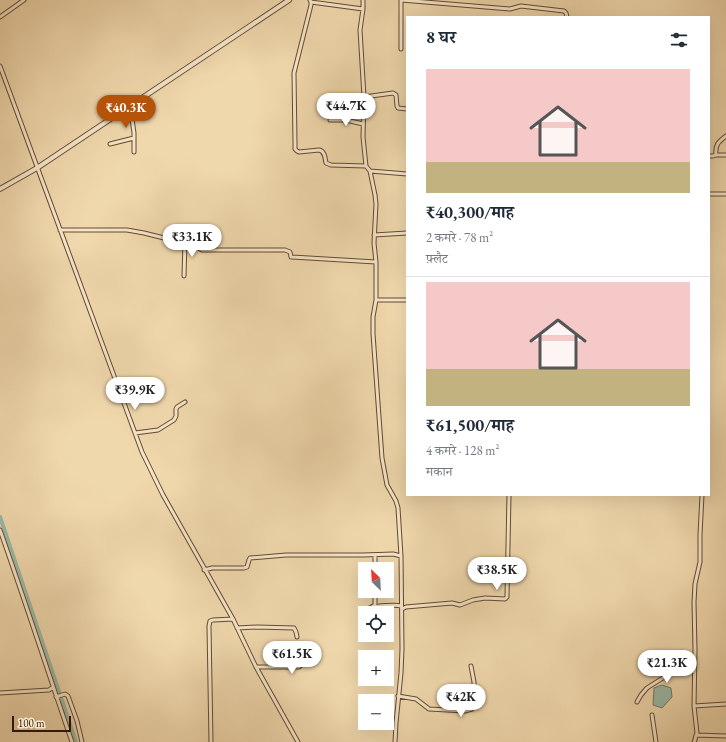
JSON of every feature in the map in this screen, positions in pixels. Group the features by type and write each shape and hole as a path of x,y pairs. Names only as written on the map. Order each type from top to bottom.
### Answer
{"street":[{"path":"0,17 24,0"},
{"path":"0,189 37,168 289,0"},
{"path":"363,0 360,30 364,97 363,137 366,166 370,171 376,204 374,235 376,300 373,317 373,334 381,448 387,485 396,501 398,508 401,556 402,649 395,742"},
{"path":"401,49 401,0 510,9 521,6 564,11 567,16"},
{"path":"363,9 311,1 310,12 294,74 295,149 299,152 322,151 324,153 326,163 330,165 366,166"},
{"path":"0,66 142,452 163,495 233,619 256,667 298,742"},
{"path":"364,97 393,93 396,96 398,108 406,109"},
{"path":"130,106 134,138 134,152"},
{"path":"330,120 346,120 363,124"},
{"path":"716,155 716,146 726,136"},
{"path":"110,144 134,138"},
{"path":"710,156 726,155"},
{"path":"370,171 406,174"},
{"path":"710,194 726,194"},
{"path":"60,230 128,230 164,238 194,242 202,250 285,250 290,252 291,257 376,262"},
{"path":"374,235 406,233"},
{"path":"184,276 185,240"},
{"path":"376,300 406,300"},
{"path":"135,433 158,430 174,420 177,407 185,402"},
{"path":"378,606 400,605 402,607 406,607 452,604 460,605 473,600 486,598 505,599 507,597 509,496"},
{"path":"694,742 697,733 694,706 694,590 700,562 702,496"},
{"path":"0,530 23,593 53,688 58,696 72,742"},
{"path":"204,570 212,568 245,568 248,566 250,559 286,555 393,554 401,556"},
{"path":"375,555 375,562"},
{"path":"210,742 208,626 213,620 233,619"},
{"path":"237,628 294,628 297,637"},
{"path":"256,667 299,667 302,664 302,653 304,648"},
{"path":"398,696 416,699 432,710 465,711 472,709 474,705 472,666"},
{"path":"637,702 641,694 647,688 666,676 674,668 694,666"},
{"path":"0,693 49,690 53,688"},
{"path":"58,696 65,694 67,695 77,721 82,742"},
{"path":"694,706 726,704"},
{"path":"652,715 656,742"},
{"path":"696,735 726,736"}],"shaded area":[{"path":"662,685 671,688 672,697 662,708 653,705 654,688"}],"waterway":[{"path":"0,517 76,742"}]}
